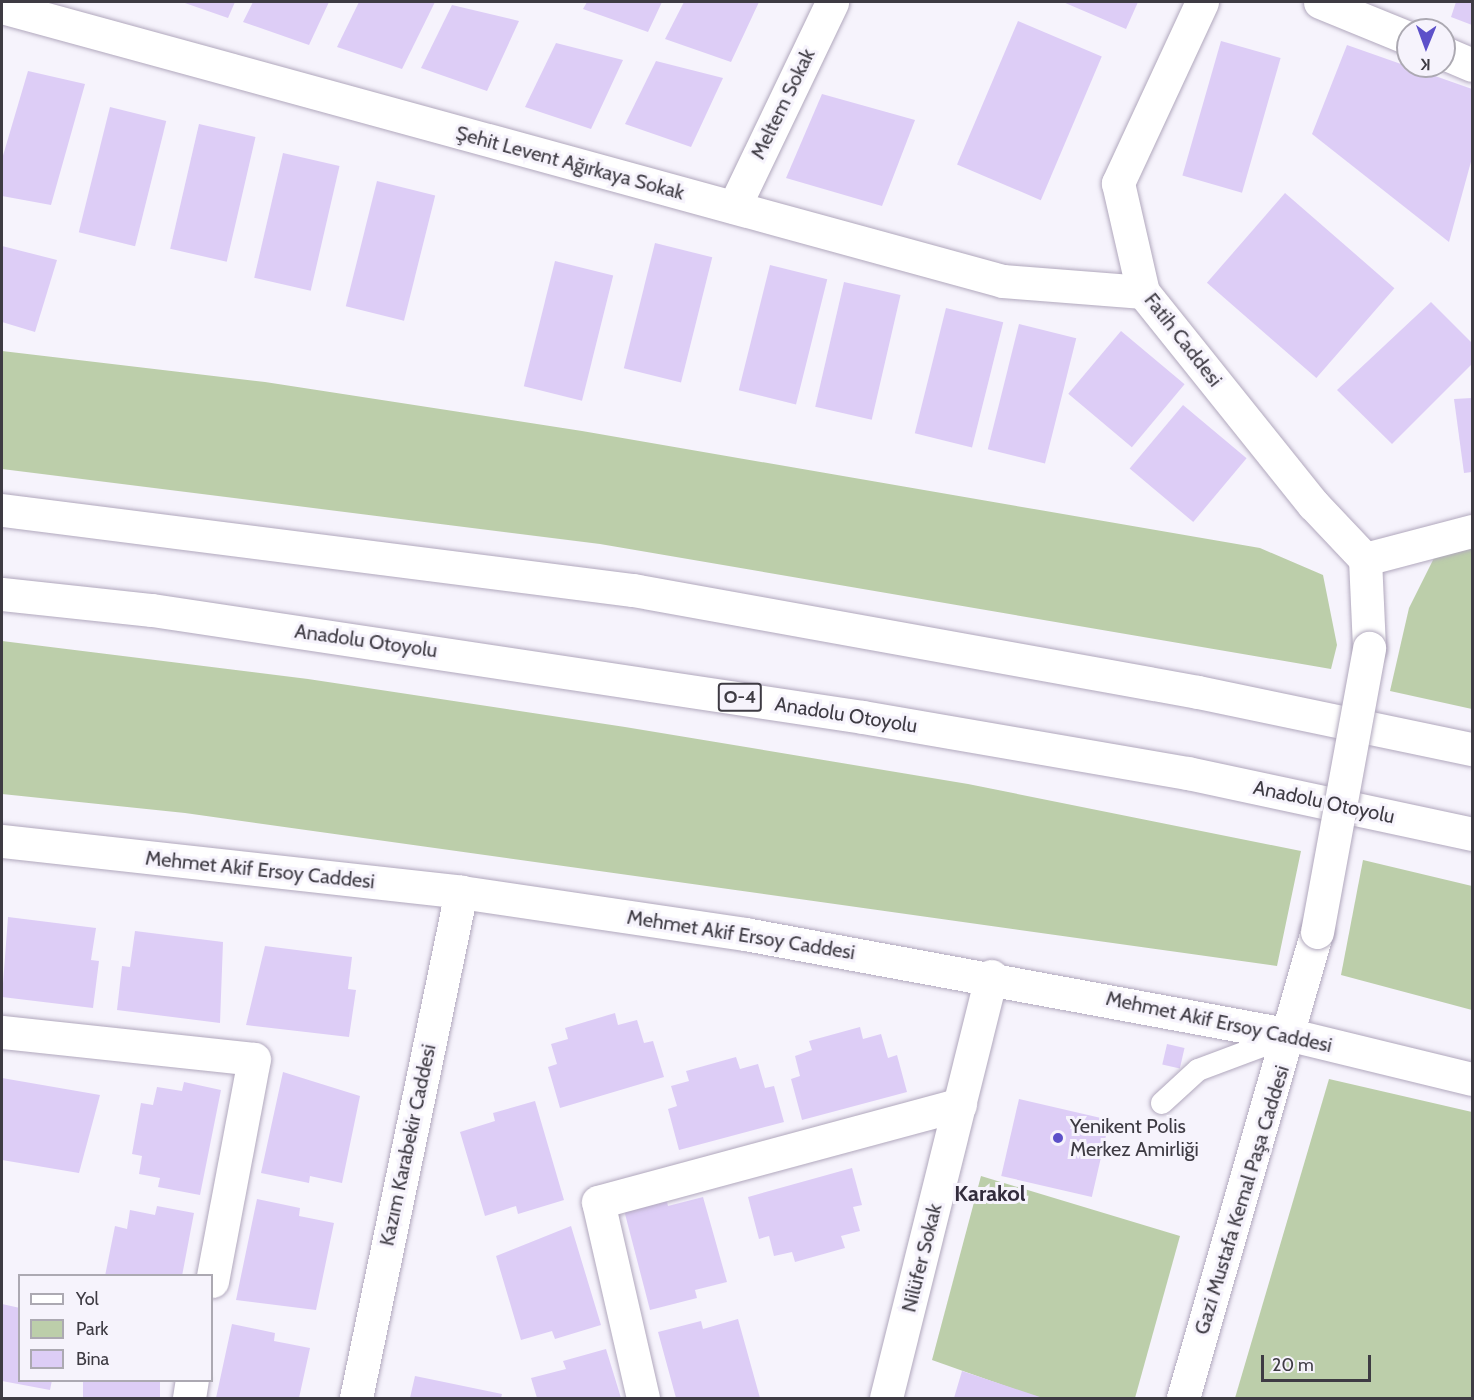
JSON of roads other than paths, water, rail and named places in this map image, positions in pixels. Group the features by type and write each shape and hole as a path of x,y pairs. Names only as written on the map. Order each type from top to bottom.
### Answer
{"main road":[{"name":"Meltem Sokak","path":"734,207 832,2"},
{"name":"Fatih Caddesi","path":"1202,2 1118,183 1143,292 1313,504 1365,559"},
{"path":"1320,2 1396,33"},
{"name":"Şehit Levent Ağırkaya Sokak","path":"2,4 1003,281 1143,292"},
{"path":"1456,58 1473,65"},
{"path":"2,510 633,590 1198,692 1473,749"},
{"path":"1365,559 1473,531"},
{"name":"Gazi Mustafa Kemal Paşa Caddesi","path":"1183,1398 1291,1035 1317,932 1370,648 1365,559"},
{"name":"Anadolu Otoyolu","path":"2,594 199,617 852,715 1188,773 1473,834"},
{"name":"Mehmet Akif Ersoy Caddesi","path":"2,841 461,892 991,976 1291,1035 1473,1079"},
{"name":"Kazım Karabekir Caddesi","path":"356,1398 461,892"},
{"name":"Nilüfer Sokak","path":"886,1398 991,976"},
{"path":"2,1032 254,1059 213,1276"},
{"path":"643,1398 598,1202 960,1104"},
{"path":"189,1398 192,1382"}],"lane":[{"path":"1162,1103 1198,1070 1291,1035"}],"place":[{"name":"Yenikent Polis Merkez Amirliği","path":"1058,1138"}],"district":[{"name":"Karakol","path":"990,1194"}]}
